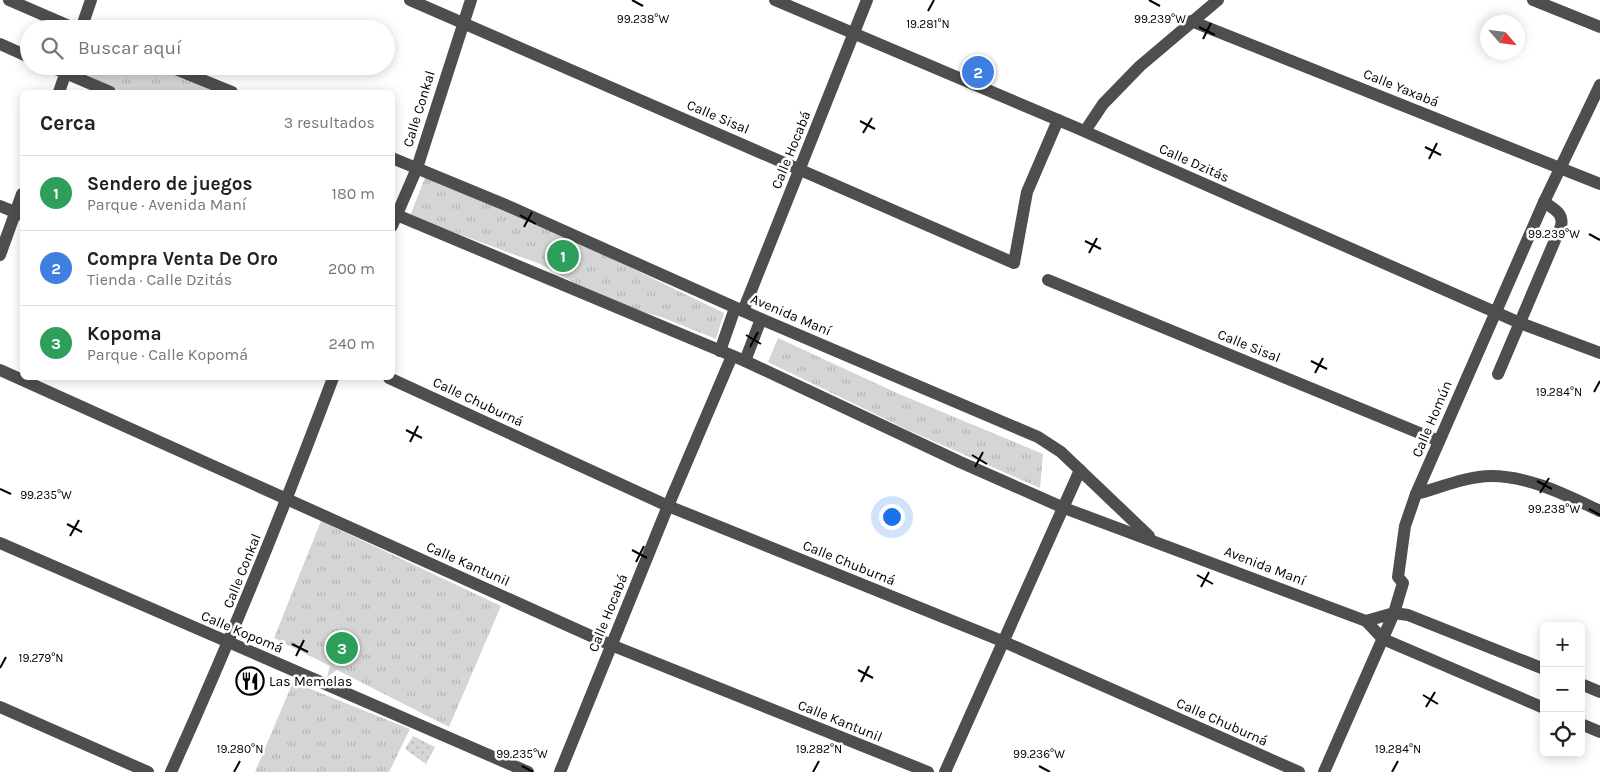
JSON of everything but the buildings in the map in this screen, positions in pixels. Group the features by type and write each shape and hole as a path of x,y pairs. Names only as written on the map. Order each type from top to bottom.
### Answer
{"street":[{"path":"9,0 55,20"},
{"path":"85,20 91,0"},
{"name":"Calle Sisal","path":"410,0 800,168 1014,263 1027,192 1058,120"},
{"name":"Calle Conkal","path":"395,216 417,168 462,22 471,0"},
{"name":"Calle Dzitás","path":"775,0 1085,131 1520,323 1600,354"},
{"name":"Calle Hocabá","path":"560,772 668,506 726,353 739,309 800,168 867,0"},
{"path":"1085,131 1103,104 1140,66 1218,0"},
{"path":"1533,0 1600,27"},
{"name":"Calle Yaxabá","path":"1191,21 1562,167 1600,184"},
{"path":"0,44 20,53"},
{"path":"60,90 65,75"},
{"path":"77,75 106,90"},
{"path":"190,75 227,90"},
{"name":"Calle Homún","path":"1324,772 1394,613 1403,583 1398,577 1405,526 1416,494 1544,202 1600,85"},
{"name":"Avenida Maní","path":"395,159 508,206 761,319 1038,437 1060,452 1153,540"},
{"path":"1498,374 1563,219 1561,214 1544,202"},
{"path":"0,206 19,214 0,255"},
{"name":"Avenida Maní","path":"395,218 745,361 960,462 1064,508 1366,621 1382,638 1540,706"},
{"name":"Calle Sisal","path":"1048,280 1438,441"},
{"path":"745,361 761,319"},
{"name":"Calle Kantunil","path":"0,370 20,379"},
{"name":"Calle Kantunil","path":"22,380 611,645 928,772"},
{"name":"Calle Conkal","path":"171,772 229,642 288,499 333,380"},
{"name":"Calle Chuburná","path":"393,380 668,506 1002,641 1299,772"},
{"path":"945,772 1080,470"},
{"path":"1416,494 1490,476 1518,479 1555,491 1600,511"},
{"name":"Calle Kopomá","path":"0,543 528,772"},
{"path":"1366,621 1394,613 1429,621 1540,667"},
{"path":"1585,686 1600,692"},
{"path":"0,706 148,772"},
{"path":"1585,726 1600,732"}],"green space":[{"path":"82,75 180,75 217,90 118,90"},
{"path":"426,175 619,262 724,313 716,339 661,317 610,302 540,264 410,216"},
{"path":"778,338 899,394 1043,454 1040,488 908,430 768,362"},
{"path":"321,521 501,606 449,727 337,670 327,677 330,666 274,638"},
{"path":"293,682 410,729 389,772 255,772"},
{"path":"413,736 435,747 426,764 405,749"}],"place":[{"name":"Compra Venta De Oro","path":"978,72"},
{"name":"Sendero de juegos","path":"563,256"},
{"name":"Kopoma","path":"342,648"},
{"name":"Las Memelas","path":"250,681"}]}
